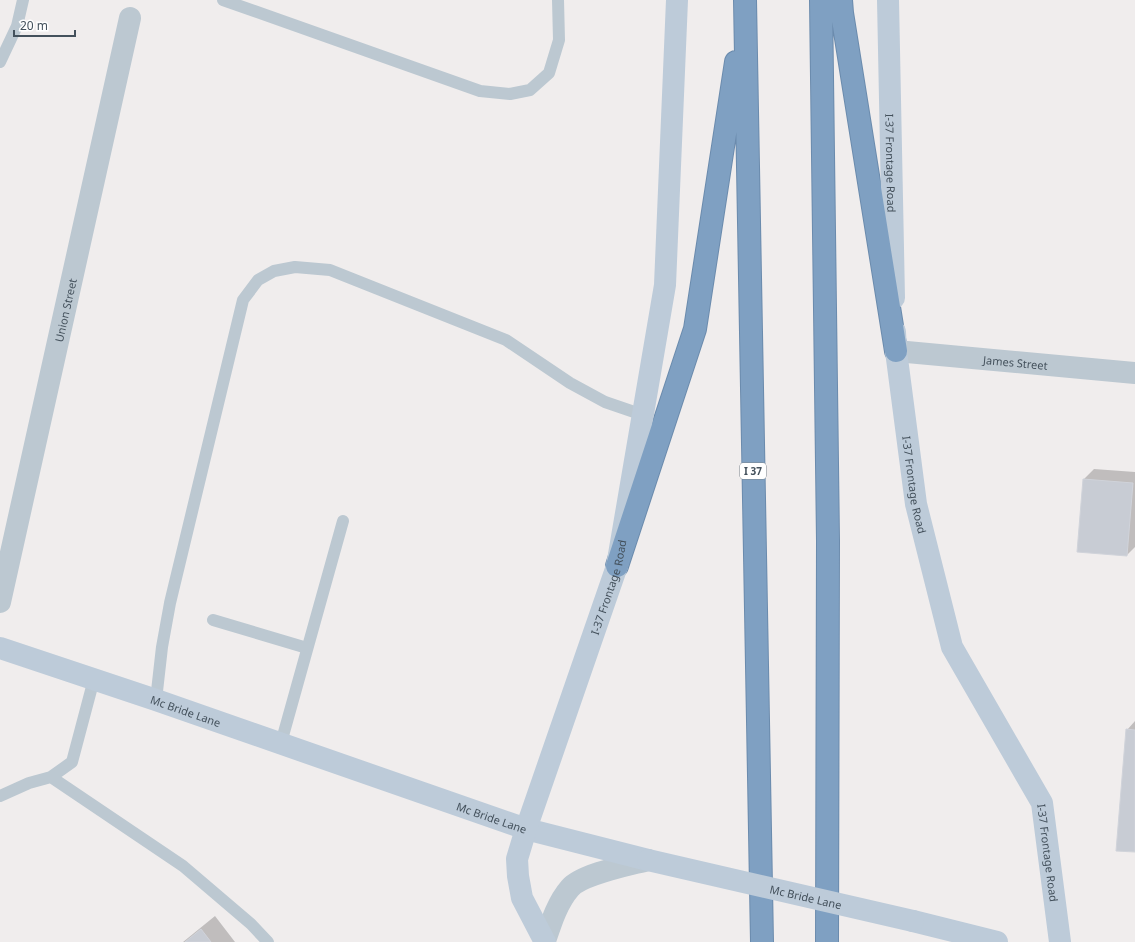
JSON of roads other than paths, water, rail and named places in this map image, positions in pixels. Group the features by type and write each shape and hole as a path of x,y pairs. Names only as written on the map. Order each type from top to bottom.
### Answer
{"highway":[{"path":"821,0 828,541 827,942"},
{"path":"841,0 896,351"},
{"path":"617,566 695,329 745,1"},
{"name":"I 37","path":"745,1 762,942"}],"main road":[{"name":"I-37 Frontage Road","path":"545,941 522,898 517,859 617,566 665,285 677,0"},
{"name":"I-37 Frontage Road","path":"888,0 896,351 916,504 952,646 1042,803 1060,942"},
{"name":"Mc Bride Lane","path":"0,648 281,743 526,829 648,860 913,921 996,942"}],"street":[{"name":"Union Street","path":"0,602 130,18"},
{"name":"James Street","path":"896,351 1135,373"},
{"path":"545,941 554,915 570,887 586,877 648,860"}],"lane":[{"path":"0,62 17,26 23,0"},
{"path":"223,0 480,91 510,94 530,90 549,73 559,40 558,0"},
{"path":"156,700 162,648 170,603 243,300 258,280 274,270 295,267 330,270 506,340 570,383 605,402 643,415"},
{"path":"281,743 343,521"},
{"path":"213,620 307,648"},
{"path":"0,796 29,783 51,777 72,762 94,679"},
{"path":"51,777 183,866 251,924 268,942"}]}
